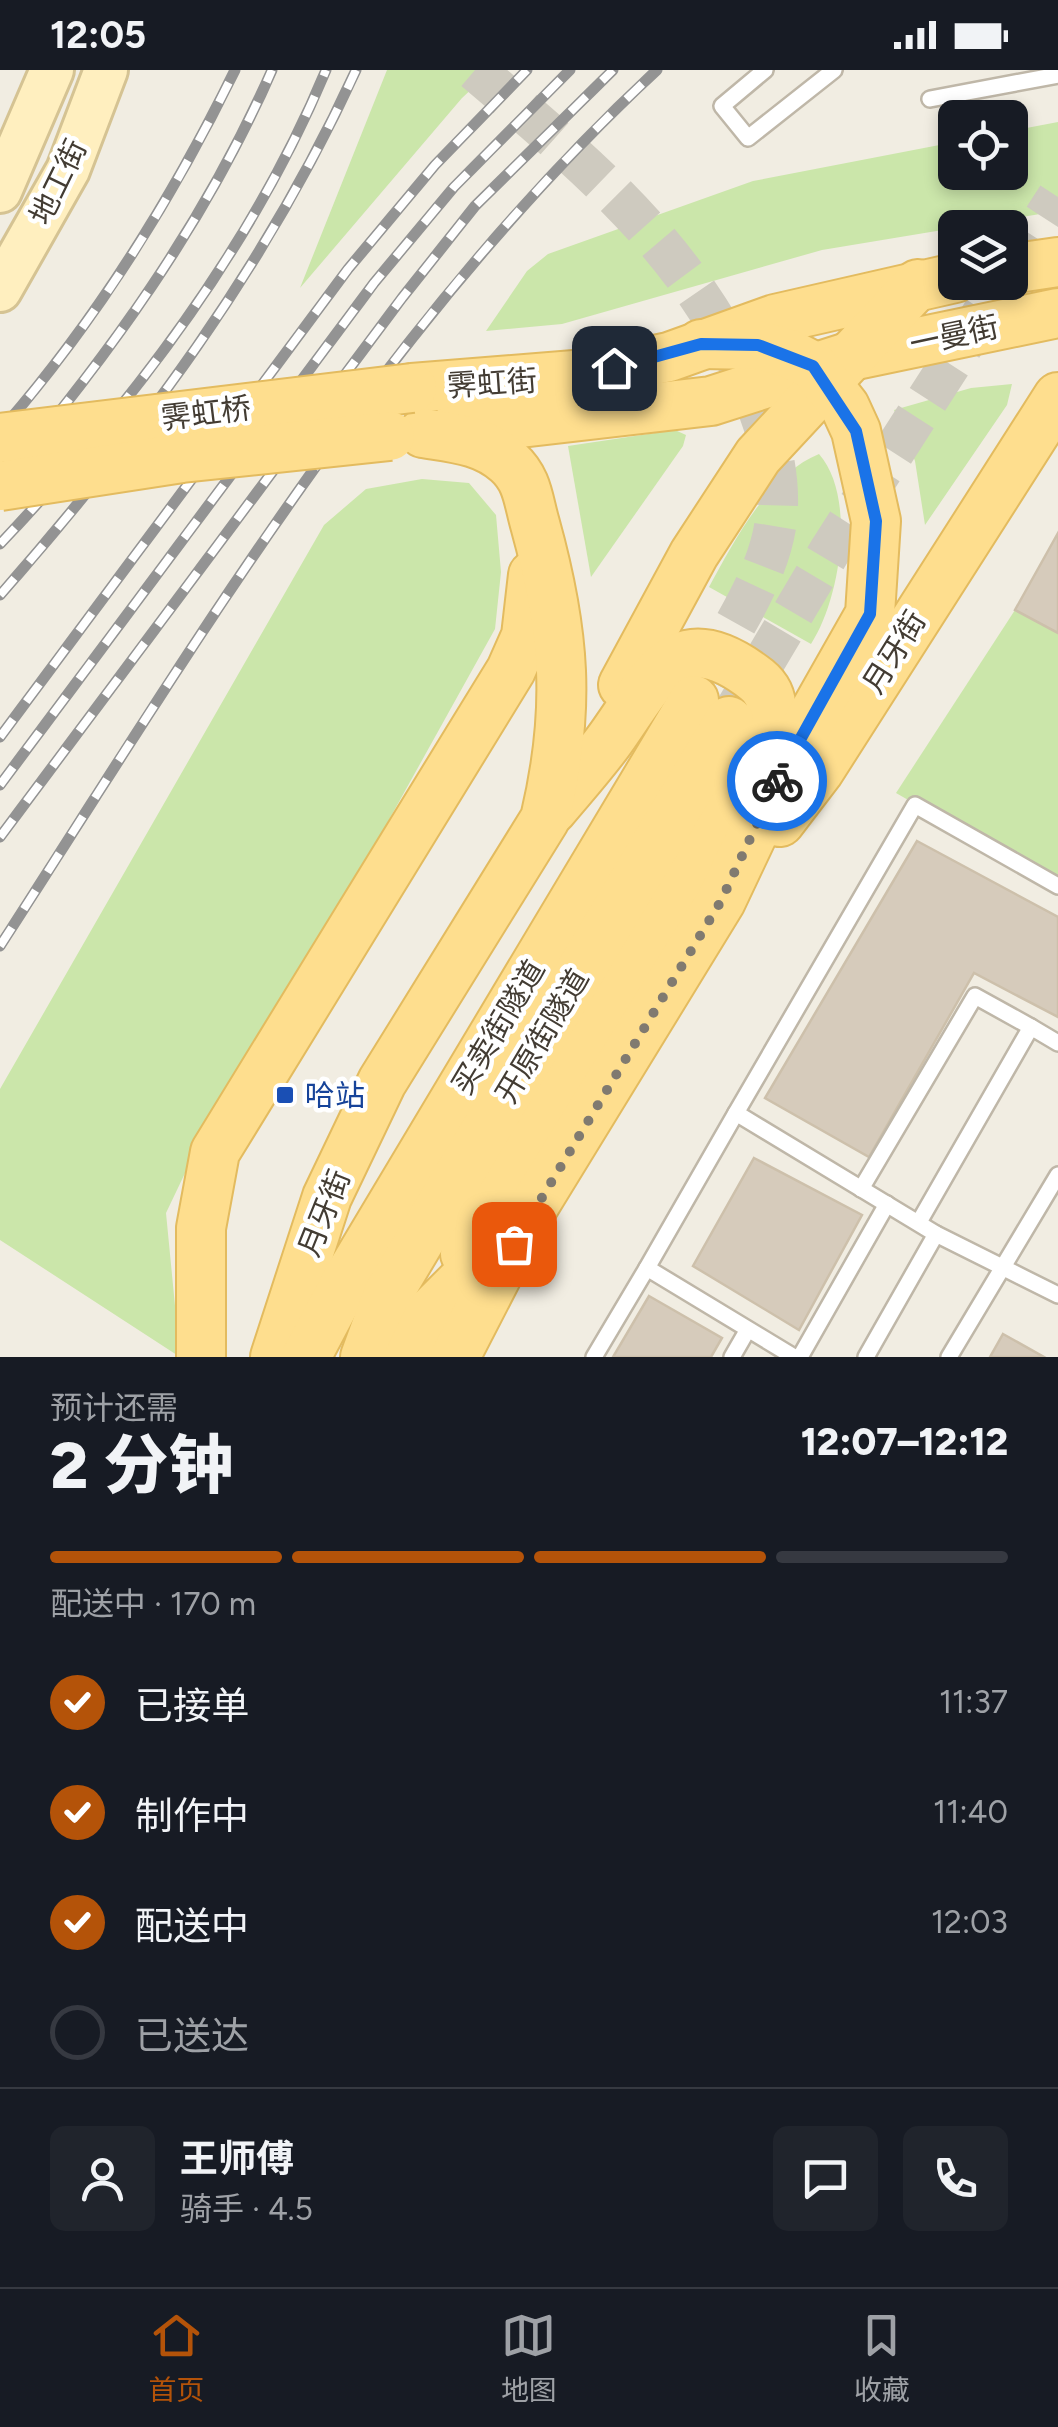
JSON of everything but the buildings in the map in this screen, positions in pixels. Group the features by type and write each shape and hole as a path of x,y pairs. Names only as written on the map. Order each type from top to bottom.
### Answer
{"main road":[{"name":"地工街","path":"0,191 52,70"},
{"name":"地工街","path":"0,290 68,170 106,70"},
{"name":"一曼街","path":"830,368 1044,279"},
{"name":"月牙街","path":"275,1357 328,1198 382,1082 545,819 731,493 830,368 937,281"},
{"name":"霁虹街","path":"408,419 669,357 775,319 937,281"},
{"path":"701,344 758,345 830,368"},
{"name":"月牙街","path":"721,901 790,755 864,628 874,596 873,500 856,431 830,368"},
{"name":"霁虹街","path":"408,419 711,401 830,368"},
{"name":"月牙街","path":"409,1357 454,1340 721,901 819,770 1058,397"},
{"name":"月牙街","path":"408,419 478,443 496,453 523,478 549,575 563,675 564,724 545,819"},
{"name":"霁虹桥","path":"0,438 408,419"},
{"name":"霁虹桥","path":"0,486 408,419"},
{"path":"1017,459 1058,435"},
{"path":"202,1357 200,1228 215,1152 512,670 526,636 532,602 531,512"},
{"path":"454,1340 762,743 773,717 768,693 760,682 720,659 699,652 672,658 653,675 609,740 545,819"},
{"name":"买卖街隧道","path":"306,1357 359,1259 711,710"},
{"name":"开原街隧道","path":"365,1357 388,1294 711,710"}],"lane":[{"path":"765,70 722,106 748,138 834,70"},
{"path":"930,99 1058,75"},
{"path":"594,1357 915,805 1058,886"},
{"path":"861,1189 974,996 1058,1044"},
{"path":"918,1222 1030,1027"},
{"path":"736,1113 936,1234 1058,1296"},
{"path":"949,1357 1055,1186"},
{"path":"647,1268 797,1357 888,1204"},
{"path":"866,1357 936,1234"},
{"path":"732,1357 748,1331"}],"green space":[{"path":"387,70 492,70 462,98 300,288"},
{"path":"1058,122 1058,211 1028,216 1028,210 938,210 938,231 822,250 562,324 486,331 527,271 548,254 753,181 938,145 938,190 1028,190 1028,128"},
{"path":"1012,384 1007,405 925,525 915,461 894,410 971,388"},
{"path":"675,430 686,435 683,446 591,577 568,446"},
{"path":"819,454 831,473 838,496 840,549 830,602 811,644 709,587 769,493 784,477"},
{"path":"422,479 469,483 496,515 501,572 495,629 296,987 217,1106 166,1213 180,1357 0,1240 0,1089 324,525 366,489"},
{"path":"1015,610 1058,633 1058,886 896,793"}],"tunnel":[{"path":"475,70 595,176 666,251 725,338 756,404 775,469 777,503 772,542 746,606 701,685"},
{"path":"1028,243 1058,197"},
{"path":"729,721 831,549 991,300"}],"railway":[{"path":"0,431 68,347 130,258 185,166 235,70"},
{"path":"0,484 79,387 151,287 216,181 272,70"},
{"path":"0,544 96,437 184,322 263,199 326,70"},
{"path":"0,595 103,473 198,346 283,212 356,70"},
{"path":"0,737 348,269 435,165 527,70"},
{"path":"0,785 374,283 454,187 570,70"},
{"path":"0,837 475,206 613,70"},
{"path":"0,946 224,600 383,376 468,269 559,167 657,70"}],"way so far":[{"path":"514,1244 721,901 777,781"}],"place":[{"name":"哈站","path":"285,1095"}],"route":[{"path":"614,368 669,357 701,344 758,345 790,354 813,366 845,407 856,431 876,521 870,614 777,781"}]}
